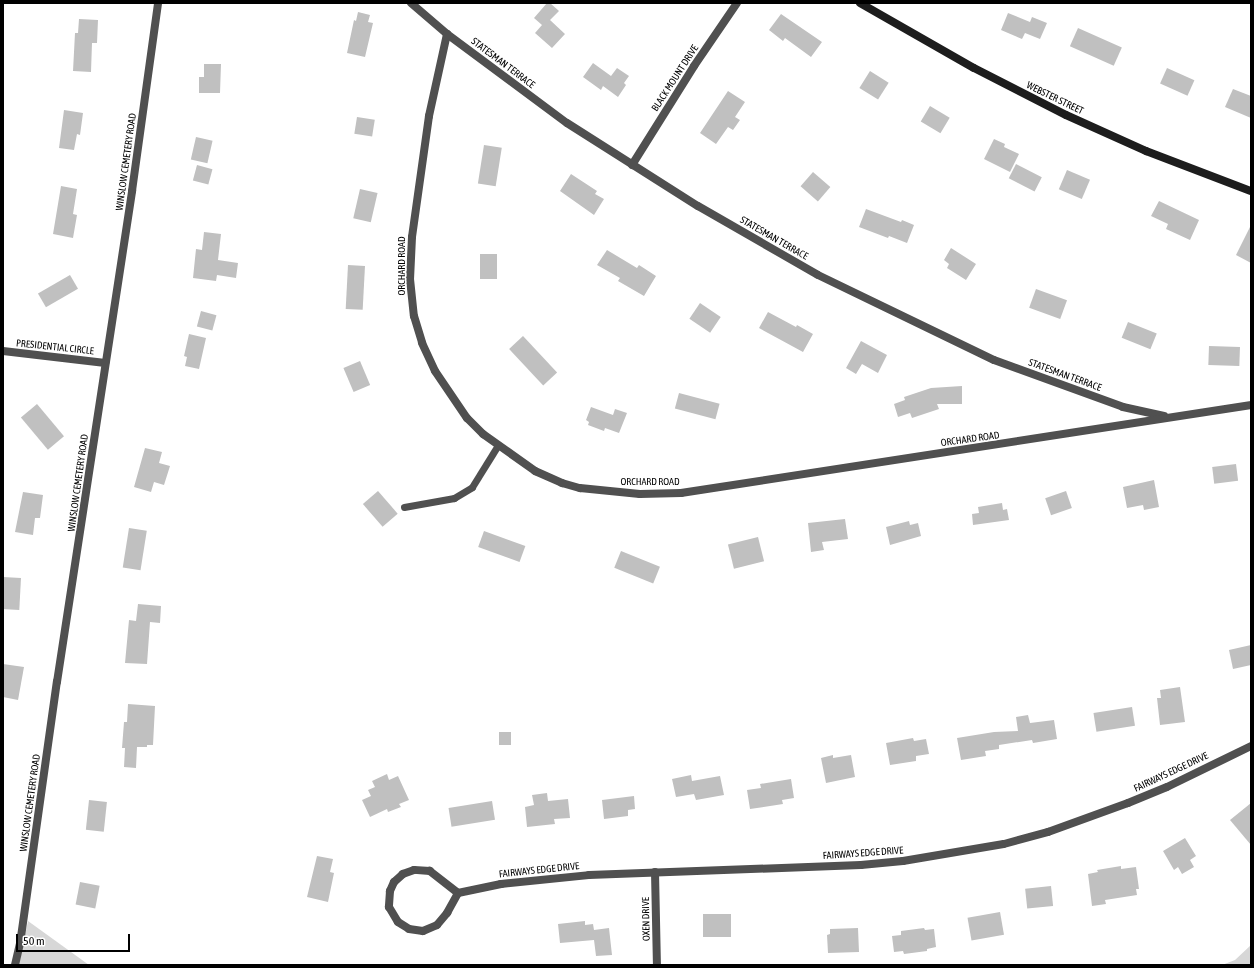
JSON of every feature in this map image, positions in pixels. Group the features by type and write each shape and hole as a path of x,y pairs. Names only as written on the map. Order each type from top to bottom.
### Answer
{"street":[{"name":"WINSLOW CEMETERY ROAD","path":"15,965 21,936 105,363 133,184 158,3"},
{"name":"STATESMAN TERRACE","path":"411,3 447,34 568,123 632,165 762,244 818,275 1001,363 1123,406 1167,417"},
{"name":"BLACK MOUNT DRIVE","path":"632,165 694,66 737,3"},
{"name":"WEBSTER STREET","path":"860,3 974,68 1066,115 1146,151 1251,190"},
{"name":"ORCHARD ROAD","path":"447,34 428,116 412,230 410,279 414,316 422,343 435,371 467,418 484,434 534,471 562,483 580,488 640,494 681,493 1251,405"},
{"name":"PRESIDENTIAL CIRCLE","path":"3,352 105,363"},
{"name":"FAIRWAYS EDGE DRIVE","path":"458,893 501,884 589,875 860,865 910,860 1004,844 1048,832 1128,803 1167,787 1251,746"},
{"path":"414,870 430,871 458,893 447,913 437,925 423,931 409,929 398,922 389,907 390,891 394,882 403,874 414,870"},
{"name":"OXEN DRIVE","path":"655,872 657,965"}],"lane":[{"path":"404,507 454,498 472,487 498,445"}],"shaded area":[{"path":"28,921 89,965 19,965"},
{"path":"1251,945 1251,965 1222,965 1235,960"}],"building":[{"path":"547,3 550,3 559,11 550,20 565,34 552,48 535,33 542,25 534,18"},
{"path":"358,12 370,15 368,22 373,23 365,57 347,53 354,20 356,21"},
{"path":"1008,13 1030,22 1032,17 1047,23 1040,39 1025,33 1022,39 1001,30"},
{"path":"781,14 822,42 811,57 785,38 783,41 769,30"},
{"path":"79,19 98,20 97,43 92,43 91,72 73,71 75,33 78,33"},
{"path":"1078,28 1122,48 1114,66 1070,46"},
{"path":"593,63 611,76 617,68 629,76 624,83 626,85 618,97 603,86 601,90 583,77"},
{"path":"204,64 221,64 220,93 199,93 199,77 204,77"},
{"path":"1167,68 1194,80 1187,96 1160,84"},
{"path":"870,71 889,83 878,100 859,88"},
{"path":"1233,89 1251,96 1251,118 1225,107"},
{"path":"728,91 745,102 735,117 740,120 733,130 728,127 716,144 700,133"},
{"path":"930,106 950,118 940,133 921,121"},
{"path":"64,110 83,113 80,135 77,134 74,150 59,148"},
{"path":"357,117 375,120 372,137 354,134"},
{"path":"196,137 213,141 207,163 191,159"},
{"path":"994,139 1005,144 1004,147 1019,154 1010,172 984,159"},
{"path":"484,145 502,148 496,186 478,184"},
{"path":"1016,164 1042,177 1035,191 1009,178"},
{"path":"197,165 212,169 208,185 193,180"},
{"path":"1067,170 1090,180 1082,199 1059,189"},
{"path":"813,172 830,187 818,201 801,186"},
{"path":"571,174 597,191 595,194 604,199 594,215 560,191"},
{"path":"61,186 77,189 73,214 77,215 73,238 53,234"},
{"path":"360,189 378,193 371,222 353,218"},
{"path":"1159,201 1199,220 1190,240 1166,229 1168,224 1151,216"},
{"path":"866,209 901,222 902,220 914,225 907,243 889,236 888,238 859,227"},
{"path":"1251,225 1251,263 1236,255"},
{"path":"204,232 221,234 218,260 238,263 236,278 217,275 216,281 193,278 196,249 202,250"},
{"path":"951,248 976,264 966,280 947,268 949,264 944,260"},
{"path":"607,250 637,268 639,265 656,276 644,296 618,281 620,278 597,265"},
{"path":"480,254 497,254 497,279 480,279"},
{"path":"348,265 365,266 363,310 346,309"},
{"path":"70,275 78,289 46,307 38,294"},
{"path":"1036,289 1067,300 1060,319 1029,308"},
{"path":"700,303 721,317 710,333 689,319"},
{"path":"201,311 216,315 212,331 197,326"},
{"path":"768,312 813,334 803,352 759,328"},
{"path":"1128,322 1157,334 1150,349 1122,338"},
{"path":"189,334 206,338 199,369 185,366 187,357 184,356"},
{"path":"523,336 557,373 543,386 509,349"},
{"path":"861,341 887,355 878,373 862,364 856,374 846,368"},
{"path":"1209,346 1240,347 1239,366 1208,365"},
{"path":"360,361 370,385 354,392 343,368"},
{"path":"962,386 962,404 937,404 939,409 912,418 910,413 898,417 894,404 905,400 904,397 931,388"},
{"path":"679,393 720,404 715,419 675,408"},
{"path":"37,404 64,436 48,450 21,417"},
{"path":"591,407 613,415 615,409 627,413 619,433 605,428 604,431 588,425 589,422 586,420"},
{"path":"145,448 162,452 159,463 170,466 164,485 154,482 151,492 134,487"},
{"path":"1236,464 1238,481 1214,484 1212,467"},
{"path":"1154,480 1159,507 1144,510 1143,505 1127,508 1123,487"},
{"path":"378,491 398,514 383,527 363,504"},
{"path":"1066,491 1072,508 1051,515 1045,498"},
{"path":"23,492 43,495 40,518 35,518 33,535 15,532"},
{"path":"1002,503 1003,510 1007,509 1009,520 973,525 972,514 979,513 978,507"},
{"path":"845,519 848,539 822,542 824,550 811,552 808,523"},
{"path":"909,521 910,525 918,523 921,536 890,545 886,527"},
{"path":"129,528 147,531 141,570 123,568"},
{"path":"484,531 525,546 520,562 478,547"},
{"path":"758,537 764,561 734,569 728,544"},
{"path":"621,551 660,567 653,583 614,568"},
{"path":"3,577 21,578 19,610 3,609"},
{"path":"138,604 161,606 160,623 150,622 147,664 125,663 129,620 136,621"},
{"path":"1251,645 1251,665 1233,669 1229,650"},
{"path":"3,664 24,667 18,700 3,697"},
{"path":"1180,687 1185,722 1160,725 1157,698 1161,698 1160,690"},
{"path":"128,704 155,706 153,745 147,745 147,747 137,747 136,768 124,767 125,748 122,748 124,722 127,722"},
{"path":"1132,707 1135,726 1096,732 1093,713"},
{"path":"1028,715 1030,723 1054,720 1057,739 1033,743 1032,740 999,745 999,749 985,751 986,756 961,760 957,738 994,732 1018,731 1016,717"},
{"path":"499,732 511,732 511,745 499,745"},
{"path":"913,738 914,741 926,739 929,754 916,756 916,761 890,765 886,743"},
{"path":"833,755 833,758 851,755 855,777 826,783 821,758"},
{"path":"387,774 389,780 398,776 409,800 399,804 401,807 388,812 387,809 370,817 362,800 371,796 368,790 375,787 372,781"},
{"path":"691,775 692,781 720,776 724,795 696,800 694,794 676,797 672,779"},
{"path":"791,779 794,798 782,800 783,804 750,809 747,790 761,788 760,784"},
{"path":"547,793 548,801 568,799 570,818 554,819 555,824 527,827 525,807 534,805 532,795"},
{"path":"634,796 635,809 628,810 628,816 604,819 602,800"},
{"path":"89,800 107,802 104,832 86,830"},
{"path":"492,801 495,820 452,827 449,808"},
{"path":"1251,803 1251,845 1230,820"},
{"path":"1185,838 1196,856 1190,860 1194,867 1182,874 1178,867 1174,870 1163,851"},
{"path":"317,856 333,859 330,872 334,873 328,902 307,897"},
{"path":"1121,866 1121,869 1136,867 1139,889 1136,889 1137,895 1105,900 1106,904 1092,906 1088,874 1098,872 1097,870"},
{"path":"80,882 100,886 95,908 76,905"},
{"path":"1051,886 1053,906 1027,909 1025,889"},
{"path":"1000,912 1004,935 971,940 968,918"},
{"path":"703,914 731,914 731,937 703,937"},
{"path":"585,921 585,925 593,924 594,930 609,928 612,955 596,956 594,940 560,943 558,924"},
{"path":"858,928 859,952 828,953 827,935 830,934 830,929"},
{"path":"924,928 925,930 934,929 936,947 927,949 927,951 904,954 903,951 894,952 892,936 901,935 901,931"}]}
